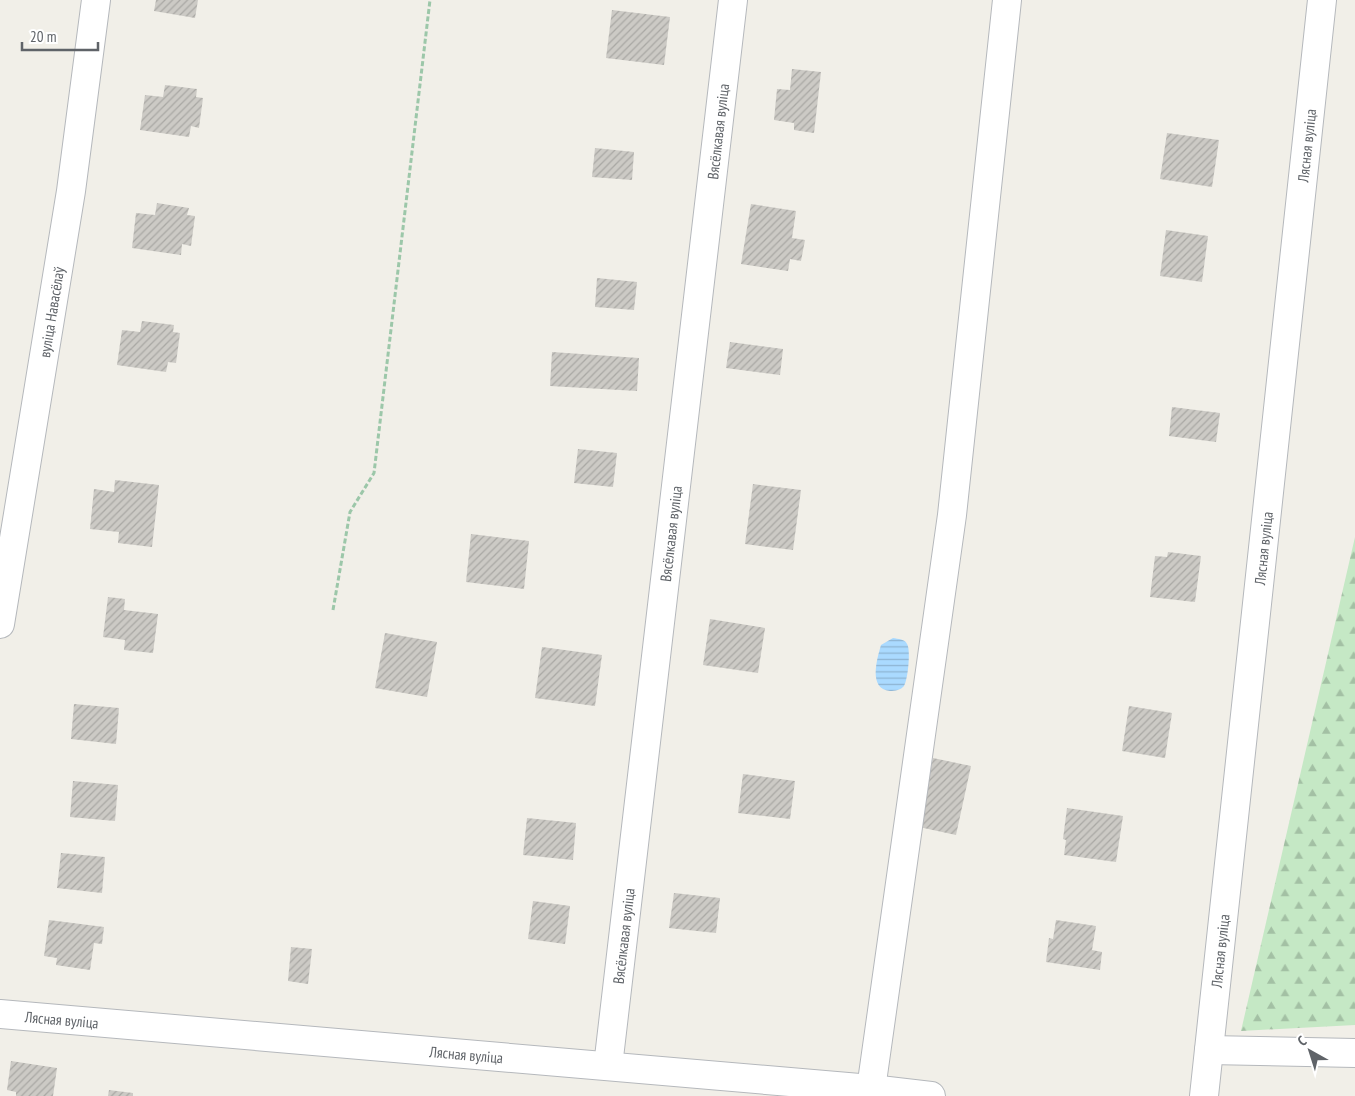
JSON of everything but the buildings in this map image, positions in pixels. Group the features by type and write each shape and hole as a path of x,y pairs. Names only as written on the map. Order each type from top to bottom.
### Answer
{"street":[{"name":"вуліца Навасёлаў","path":"0,624 71,191 96,0"},
{"name":"Вясёлкавая вуліца","path":"608,1066 733,0"},
{"path":"871,1089 952,515 1007,0"},
{"name":"Лясная вуліца","path":"1204,1096 1322,0"},
{"name":"Лясная вуліца","path":"0,1014 871,1089 931,1096"},
{"path":"1209,1050 1355,1053"}],"path":[{"path":"333,610 350,512 374,473 430,0"}],"green space":[{"path":"1355,537 1355,1025 1241,1031"}],"water":[{"path":"893,638 906,642 909,652 907,678 904,686 898,690 890,691 883,689 879,685 876,679 876,665 881,645"}]}
